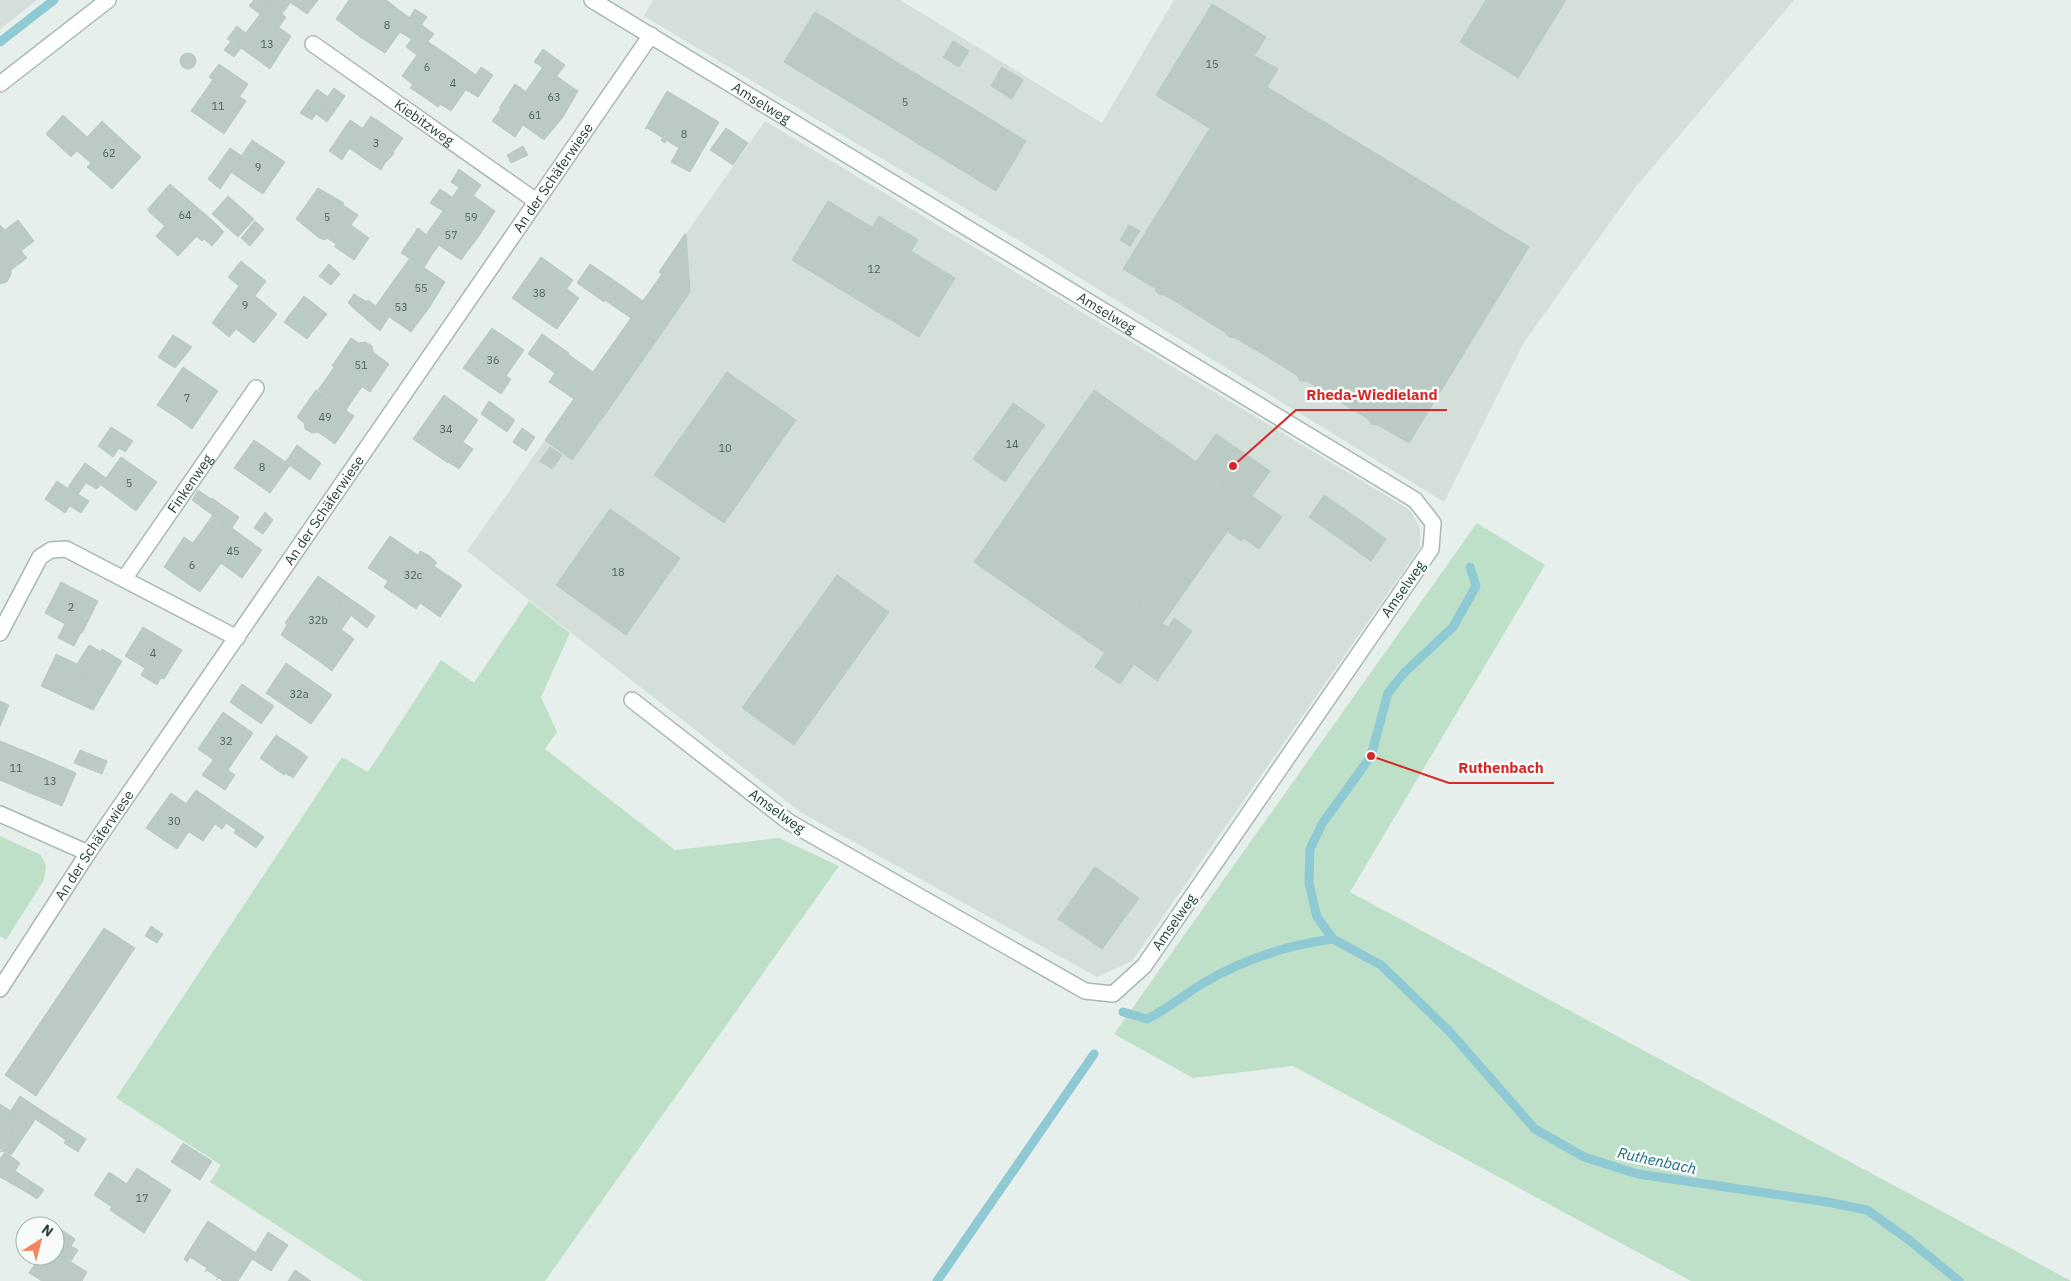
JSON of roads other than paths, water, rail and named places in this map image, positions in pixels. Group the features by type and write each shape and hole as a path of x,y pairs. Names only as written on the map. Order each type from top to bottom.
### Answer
{"street":[{"path":"0,84 108,0"},
{"name":"Amselweg","path":"592,0 1415,500 1434,523 1431,549 1144,966 1113,994 1085,991 789,822 632,700"},
{"name":"An der Schäferwiese","path":"0,989 88,853 651,35"},
{"name":"Kiebitzweg","path":"313,44 536,201"},
{"name":"Finkenweg","path":"124,579 256,388"},
{"path":"0,633 40,557 51,550 66,549 237,638"},
{"path":"0,814 88,853"}],"waterway":[{"path":"0,42 54,0"},
{"name":"Ruthenbach","path":"1470,567 1476,586 1453,627 1404,673 1388,693 1371,756 1322,824 1310,849 1309,883 1317,917 1333,939 1381,965 1449,1031 1535,1129 1584,1157 1638,1174 1827,1202 1867,1210 1909,1240 1959,1281"},
{"path":"1123,1012 1147,1019 1205,982 1235,966 1283,949 1333,939"},
{"path":"937,1281 1094,1054"}],"place":[{"name":"Rheda-Wiedieland","path":"1233,466"},
{"name":"Ruthenbach","path":"1371,756"}]}
